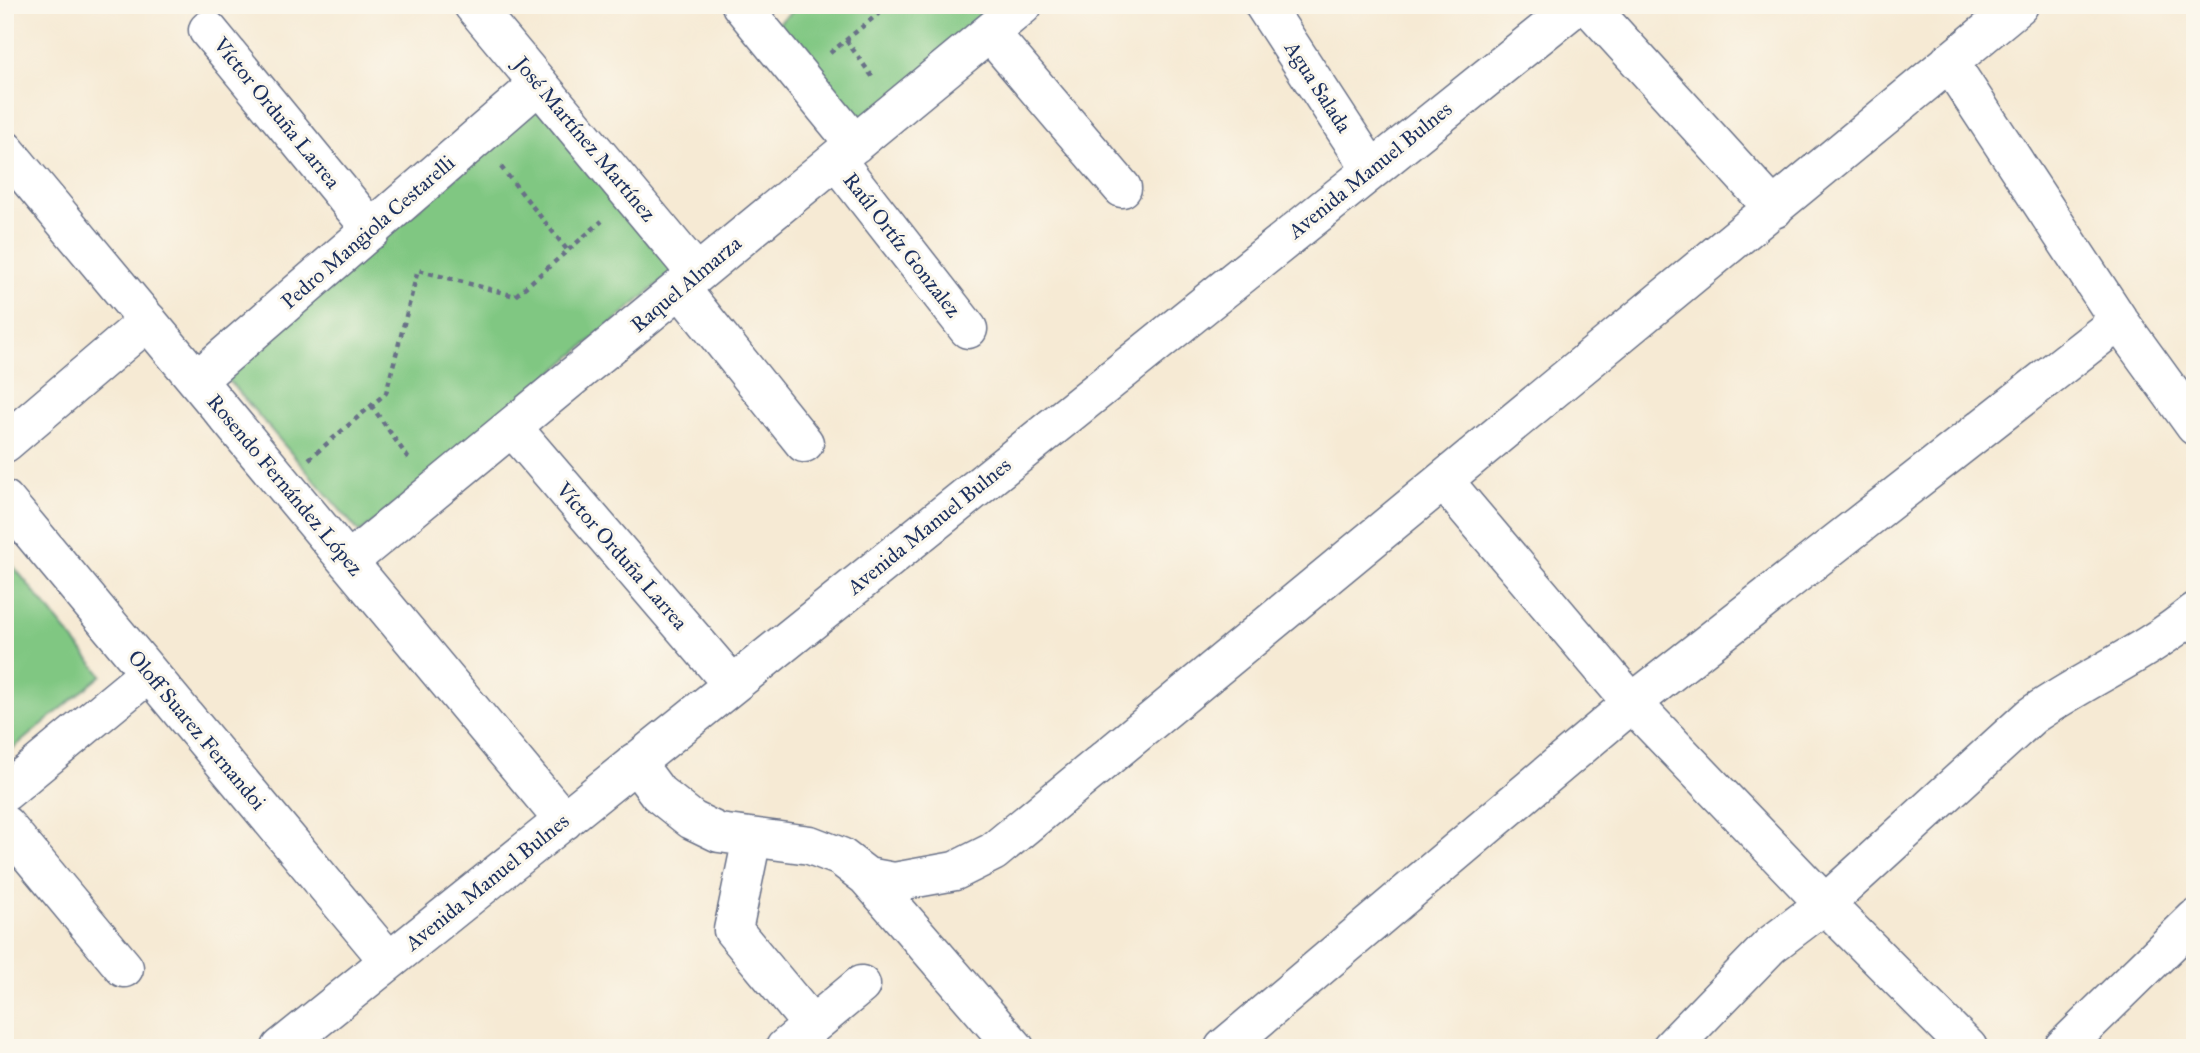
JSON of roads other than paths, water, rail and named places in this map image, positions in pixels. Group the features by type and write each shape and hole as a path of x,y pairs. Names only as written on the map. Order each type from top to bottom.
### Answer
{"street":[{"name":"José Martínez Martínez","path":"473,5 632,196 804,443"},
{"name":"Raúl Ortíz Gonzalez","path":"741,5 800,77 845,152 968,329"},
{"name":"Raquel Almarza","path":"348,562 1023,5"},
{"name":"Agua Salada","path":"1264,5 1371,169"},
{"name":"Avenida Manuel Bulnes","path":"281,1048 1577,5"},
{"path":"1588,5 1774,209"},
{"path":"867,877 894,882 955,871 993,852 2019,5"},
{"name":"Víctor Orduña Larrea","path":"208,30 372,230"},
{"path":"990,33 1122,188"},
{"path":"1949,62 2119,321 2195,426"},
{"name":"Pedro Mangiola Cestarelli","path":"197,380 539,83"},
{"name":"Rosendo Fernández López","path":"5,150 564,821"},
{"path":"5,443 148,321"},
{"path":"1223,1048 1632,703 2119,321"},
{"name":"Víctor Orduña Larrea","path":"512,427 732,684"},
{"path":"1444,481 1632,703 1968,1048"},
{"name":"Oloff Suarez Fernandoi","path":"5,500 389,961"},
{"path":"1671,1048 1771,945 1825,904 2031,716 2067,691 2151,645 2195,612"},
{"path":"5,792 149,673"},
{"path":"635,762 658,793 692,820 719,833 810,845 841,857 867,877 1015,1048"},
{"path":"5,825 124,968"},
{"path":"752,838 733,930 799,1036 861,985"},
{"path":"2063,1048 2195,919"}]}
